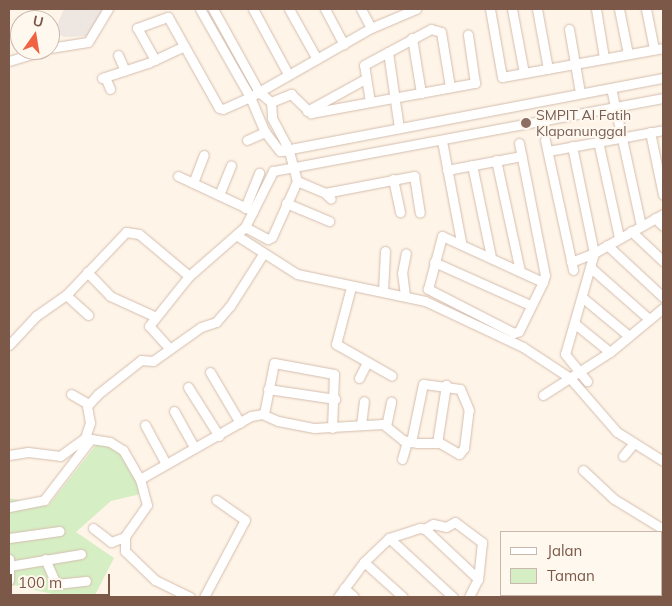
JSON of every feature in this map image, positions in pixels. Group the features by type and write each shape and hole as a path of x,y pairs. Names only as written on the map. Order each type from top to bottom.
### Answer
{"street":[{"path":"60,46 88,42 108,9"},
{"path":"200,9 250,97 254,112 267,120 286,144 297,180 271,238 244,227"},
{"path":"213,9 259,92 270,102"},
{"path":"253,9 288,74"},
{"path":"289,9 317,59"},
{"path":"325,9 344,44"},
{"path":"361,9 371,28"},
{"path":"155,60 138,31 138,26 168,17 220,109 250,97 398,11 416,9"},
{"path":"490,9 501,76 658,48 646,9"},
{"path":"512,9 524,73"},
{"path":"537,9 548,69"},
{"path":"596,9 604,58"},
{"path":"620,9 628,54"},
{"path":"370,102 364,65 429,29 441,32 450,87"},
{"path":"569,29 580,93"},
{"path":"270,102 291,94 307,111 313,113 476,81 468,35"},
{"path":"412,38 421,92"},
{"path":"110,89 103,77 155,60 184,46"},
{"path":"388,52 399,128"},
{"path":"118,55 125,71"},
{"path":"270,102 265,132 275,148 291,158 442,141 614,97 663,78"},
{"path":"307,111 365,79"},
{"path":"249,209 271,173 291,158 399,128 580,93 614,97 663,98"},
{"path":"614,97 641,226"},
{"path":"548,151 663,130"},
{"path":"247,140 265,132"},
{"path":"650,132 663,195"},
{"path":"545,140 572,266 619,237 659,216 663,226"},
{"path":"442,141 462,242"},
{"path":"598,142 619,237"},
{"path":"519,144 544,266 543,282 530,305 519,331 514,333 429,290 441,236 462,242 543,282"},
{"path":"572,146 594,253 583,298 565,354 587,381"},
{"path":"192,183 204,155"},
{"path":"447,170 522,156"},
{"path":"496,160 520,271"},
{"path":"219,195 231,164"},
{"path":"472,165 491,257"},
{"path":"170,349 150,328 154,316 189,276 244,227 259,173"},
{"path":"178,176 249,209"},
{"path":"297,180 328,196 393,179 416,177 420,213"},
{"path":"393,179 400,212"},
{"path":"286,203 329,221"},
{"path":"9,345 36,316 66,295 130,231 139,234 189,276"},
{"path":"631,231 663,261"},
{"path":"236,235 297,274 351,287 405,296 445,308 523,347 570,378 617,432 663,461"},
{"path":"607,245 663,297"},
{"path":"383,292 385,251"},
{"path":"405,296 402,270 406,253"},
{"path":"88,404 141,360 153,361 224,315 263,254"},
{"path":"434,262 530,305"},
{"path":"591,268 649,319"},
{"path":"87,272 110,296 154,316"},
{"path":"351,287 336,344 392,376"},
{"path":"66,295 88,315"},
{"path":"583,298 629,336"},
{"path":"543,395 610,352 663,308"},
{"path":"574,323 610,352"},
{"path":"359,378 367,362"},
{"path":"264,414 273,366 277,363 334,374 335,399 332,428"},
{"path":"210,372 240,423"},
{"path":"140,479 255,415 264,414 295,425 332,428 361,424 386,426 409,441 436,443 457,453 462,453 469,410 466,398 460,389 425,382 421,386 409,441 402,460"},
{"path":"188,386 220,436"},
{"path":"436,443 446,386"},
{"path":"268,389 335,399"},
{"path":"71,394 88,404"},
{"path":"361,424 364,401"},
{"path":"386,426 391,402"},
{"path":"9,507 44,500 88,439 90,423 88,404"},
{"path":"174,411 194,448"},
{"path":"146,425 166,464"},
{"path":"9,455 28,452 60,456 88,439 110,442 123,450 140,479 146,498 146,510 125,537 111,542 93,528"},
{"path":"623,456 634,443"},
{"path":"583,470 614,499 663,529"},
{"path":"204,597 245,520 216,500"},
{"path":"338,597 364,562 389,538 433,524 446,527 455,522 481,541 483,548 478,579 470,597"},
{"path":"424,528 478,579"},
{"path":"9,538 60,531"},
{"path":"125,537 125,551 143,571 190,597"},
{"path":"389,538 453,597"},
{"path":"9,580 9,563 81,554"},
{"path":"45,559 56,584 86,581"},
{"path":"364,562 403,597"},
{"path":"344,588 354,597"}],"shaded area":[{"path":"64,9 104,9 87,36 64,37 60,35 60,18"}],"green space":[{"path":"100,440 114,442 145,493 111,501 76,532 114,558 94,597 65,597 9,584 9,498 48,506"}],"place":[{"name":"SMPIT Al Fatih Klapanunggal","path":"526,123"}]}
